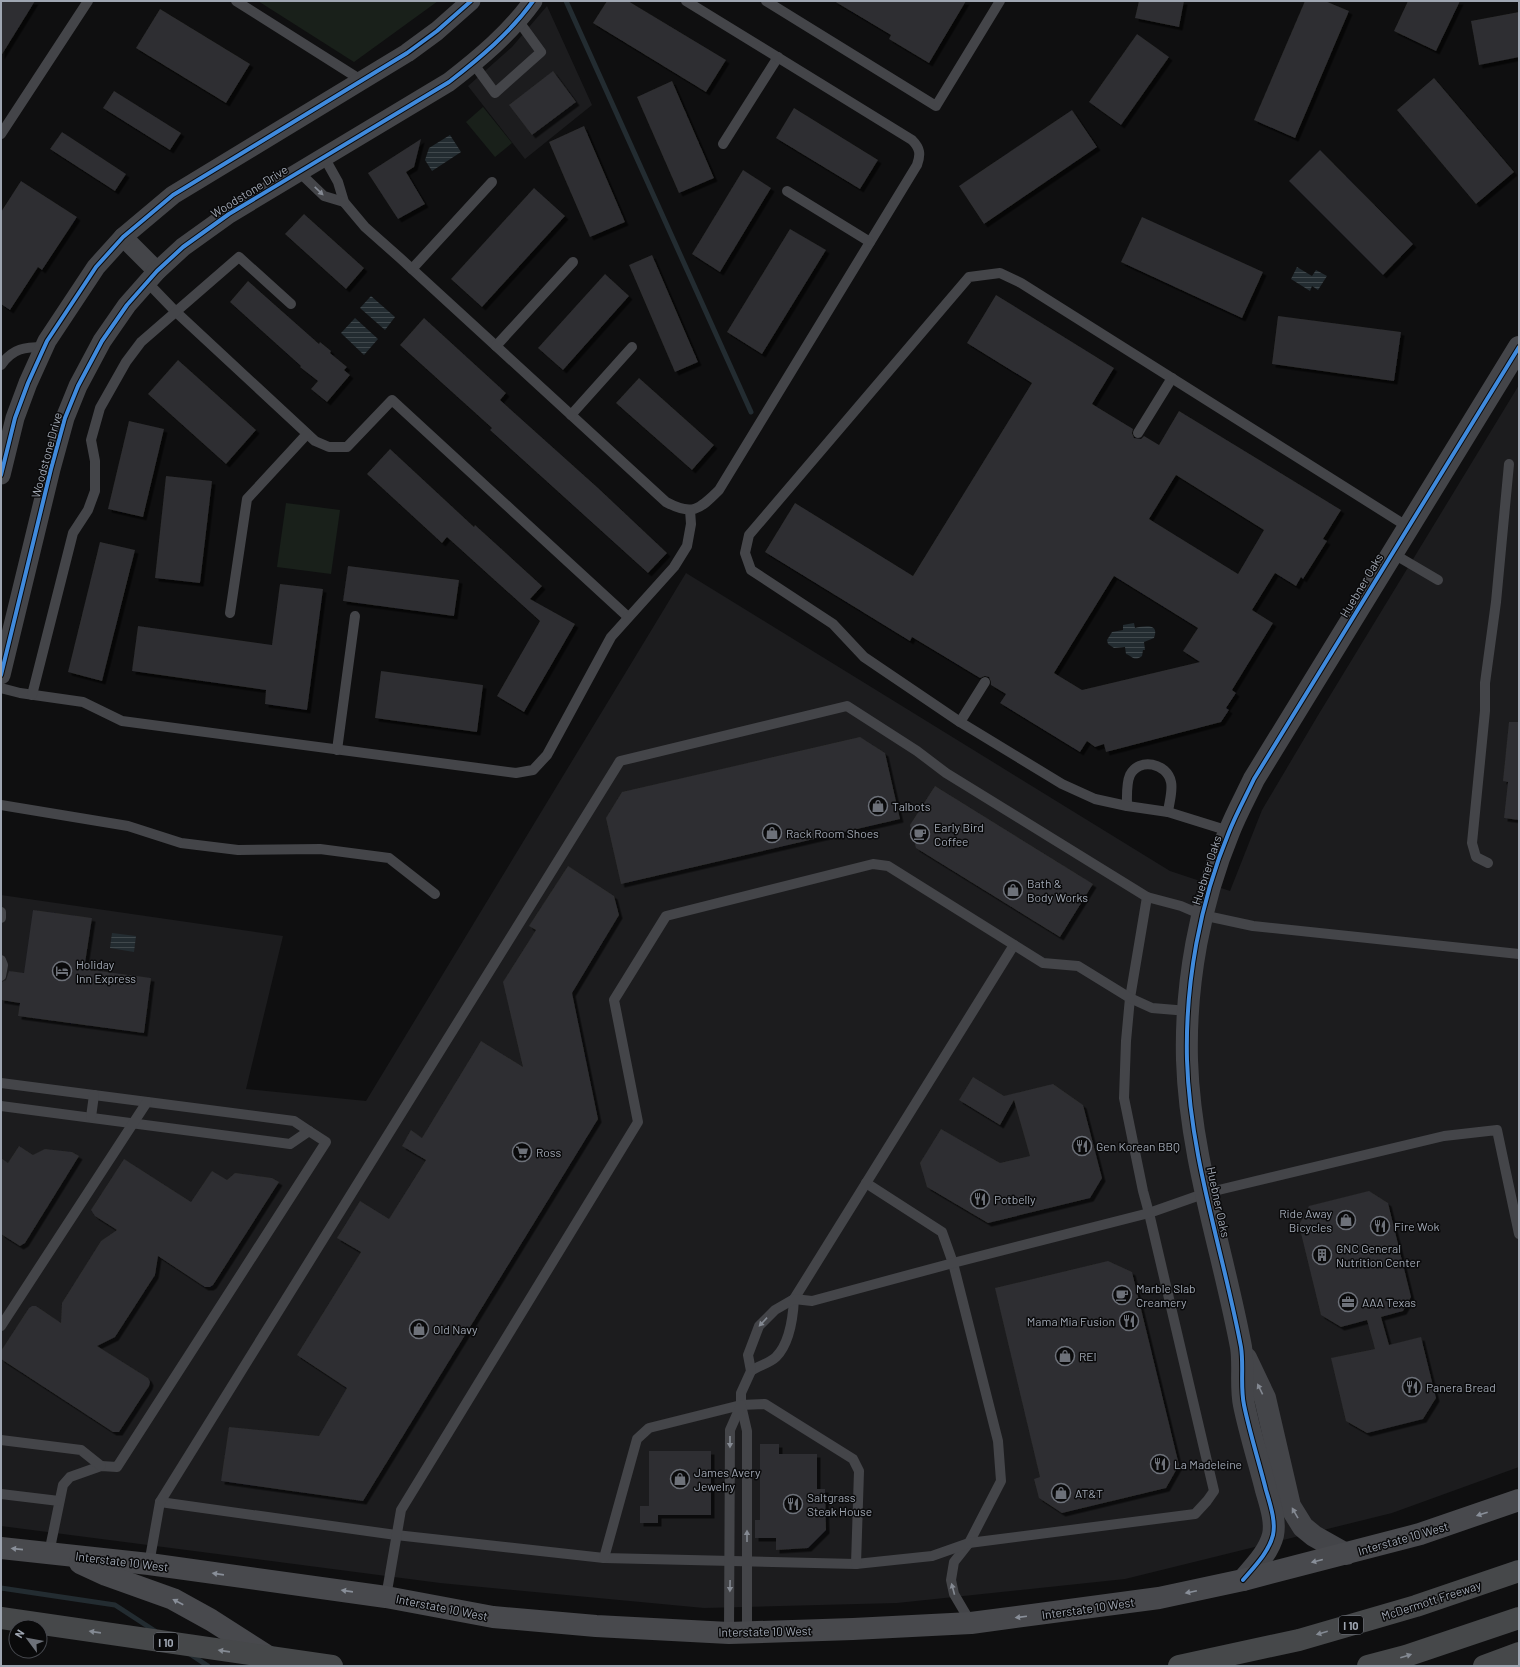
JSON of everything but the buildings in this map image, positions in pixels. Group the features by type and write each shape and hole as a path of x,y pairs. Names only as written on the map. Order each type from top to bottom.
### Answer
{"highway":[{"name":"McDermott Freeway","path":"1179,1666 1299,1640 1416,1606 1519,1571"},
{"name":"I 10","path":"1,1618 332,1666"},
{"path":"1368,1666 1406,1656 1519,1618"},
{"path":"1484,1666 1519,1653"}],"main road":[{"name":"Interstate 10 West","path":"1,1548 149,1564 386,1597 493,1617 596,1626 738,1632 852,1629 971,1623 1159,1598 1243,1580 1420,1534 1519,1500"},
{"path":"55,1554 106,1575 173,1599 211,1620 283,1666"}],"street":[{"path":"1,475 15,418 44,347 96,267 123,237 172,195 407,53 437,31 471,1"},
{"name":"Woodstone Drive","path":"1,676 49,476 65,418 78,386 102,341 127,305 152,276 183,247 229,214 449,82 500,39 533,1"},
{"path":"123,237 152,276"},
{"name":"Huebner Oaks","path":"1243,1580 1268,1549 1273,1534 1272,1512 1244,1403 1241,1349 1206,1193 1192,1118 1187,1060 1188,1011 1196,944 1202,915 1229,832 1254,779 1519,347"},
{"name":"Huebner Oaks","path":"1241,1349 1265,1398 1290,1506 1303,1527 1314,1536 1346,1554"}],"lane":[{"path":"1,134 88,1"},
{"path":"236,1 361,80"},
{"path":"324,157 338,182 344,202 365,227 666,502 676,508 690,510 704,505 719,490 917,165 920,156 918,146 912,140 686,1"},
{"path":"766,1 936,106 1000,1"},
{"path":"473,63 495,93 541,52 517,20"},
{"path":"723,144 778,57"},
{"path":"299,172 324,196 344,202"},
{"path":"412,269 492,182"},
{"path":"787,191 870,242"},
{"path":"32,695 73,533 88,510 95,491 95,461 91,440 100,408 126,362 141,342 175,311 240,257 291,304"},
{"path":"496,346 573,262"},
{"path":"1229,832 1168,812 1127,806 1095,799 1062,784 960,722 864,657 834,624 752,570 745,554 749,534 969,277 1000,273 1020,283 1408,527"},
{"path":"152,276 175,311 315,441 329,447 347,447 392,400 628,617"},
{"path":"1,365 6,358 22,347 44,347"},
{"path":"571,415 632,347"},
{"path":"1138,432 1172,378"},
{"path":"230,613 247,500 307,434"},
{"path":"1488,863 1476,857 1472,843 1486,711 1485,683 1496,602 1509,464"},
{"path":"1,688 32,695 82,702 122,721 516,773 533,770 547,755 611,637 674,567 687,546 691,524 690,510"},
{"path":"1392,553 1438,580"},
{"path":"337,750 355,616"},
{"path":"960,722 985,682"},
{"path":"149,1564 160,1502 620,761 847,706 918,751 946,772 1147,897 1181,906 1202,915 1253,926 1519,954"},
{"path":"1127,806 1130,776 1141,766 1149,764 1163,769 1171,782 1168,812"},
{"path":"1,805 128,826 181,843 238,850 320,849 389,858 435,894"},
{"path":"386,1597 401,1510 638,1122 614,1000 666,916 873,864 888,866 1043,963 1078,966 1130,998 1152,1008 1188,1011"},
{"path":"160,1502 396,1535 604,1558 856,1564 932,1556 969,1542 1195,1514 1207,1501 1214,1490 1143,1192 1124,1098 1126,1041 1130,998 1147,897"},
{"path":"1,912 1,918"},
{"path":"751,1370 776,1357 786,1341 793,1314 794,1300 1014,945"},
{"path":"1,960 1,976"},
{"path":"1,1083 294,1121 326,1142 117,1468 102,1466 70,1477 62,1485 59,1501 55,1554"},
{"path":"91,1117 94,1095"},
{"path":"1,1326 147,1102"},
{"path":"1,1106 290,1144 309,1131"},
{"path":"738,1632 747,1562 747,1431 741,1405 741,1393 751,1370 748,1355 759,1326 775,1310 794,1300 812,1301 1149,1213 1206,1193 1444,1136 1496,1130 1519,1234"},
{"path":"866,1182 942,1232 953,1263 998,1441 1000,1481 969,1542 954,1562 951,1580 954,1594 971,1623"},
{"path":"604,1558 637,1439 649,1428 741,1405 765,1404 853,1459 859,1471 856,1564"},
{"path":"738,1632 730,1561 730,1430 741,1405"},
{"path":"1,1440 81,1450 102,1466"},
{"path":"1,1494 59,1501"}],"shaded area":[{"path":"258,1 438,1 354,62"},
{"path":"547,6 592,105 525,159 468,86 512,47"},
{"path":"483,107 512,143 495,157 466,122"},
{"path":"450,135 461,152 432,171 425,160 429,148"},
{"path":"1297,267 1312,276 1316,270 1327,276 1318,290 1312,286 1310,291 1291,279"},
{"path":"371,296 395,317 385,330 360,308"},
{"path":"355,318 378,339 364,355 341,333"},
{"path":"1519,385 1519,1467 1392,1513 1125,1579 897,1603 704,1608 440,1583 1,1526 1,895 283,936 246,1089 366,1101 686,573 1170,871 1230,891 1262,810"},
{"path":"286,503 340,510 331,574 277,567"},
{"path":"1134,623 1135,628 1150,627 1155,630 1154,638 1144,642 1145,650 1143,650 1142,656 1139,658 1133,658 1126,654 1125,647 1114,648 1108,644 1107,640 1112,632 1123,630 1123,625"},
{"path":"112,933 136,936 134,952 110,948"}],"waterway":[{"path":"566,1 751,412"},
{"path":"1,1588 115,1605 155,1631"},
{"path":"190,1654 208,1666"}],"cycle path":[{"path":"1,475 15,418 28,383 47,341 96,267 123,237 173,195 407,53 437,31 471,1"},
{"path":"1,675 51,469 65,418 78,386 102,341 127,305 157,271 183,247 229,214 449,82 472,64 515,24 533,1"},
{"path":"1243,1580 1261,1559 1268,1547 1273,1535 1274,1524 1271,1507 1244,1405 1242,1391 1241,1347 1234,1311 1208,1204 1194,1133 1189,1097 1187,1060 1189,1002 1196,943 1202,915 1219,859 1232,825 1254,779 1519,347"}],"place":[{"name":"Talbots","path":"878,806"},
{"name":"Rack Room Shoes","path":"772,833"},
{"name":"Early Bird Coffee","path":"920,834"},
{"name":"Bath & Body Works","path":"1013,890"},
{"name":"Holiday Inn Express","path":"62,971"},
{"name":"Gen Korean BBQ","path":"1082,1146"},
{"name":"Ross","path":"522,1152"},
{"name":"Potbelly","path":"980,1199"},
{"name":"Ride Away Bicycles","path":"1346,1220"},
{"name":"Fire Wok","path":"1380,1226"},
{"name":"GNC General Nutrition Center","path":"1322,1255"},
{"name":"Marble Slab Creamery","path":"1122,1295"},
{"name":"AAA Texas","path":"1348,1302"},
{"name":"Mama Mia Fusion","path":"1129,1321"},
{"name":"Old Navy","path":"419,1329"},
{"name":"REI","path":"1065,1356"},
{"name":"Panera Bread","path":"1412,1387"},
{"name":"La Madeleine","path":"1160,1464"},
{"name":"James Avery Jewelry","path":"680,1479"},
{"name":"AT&T","path":"1061,1493"},
{"name":"Saltgrass Steak House","path":"793,1504"}]}
